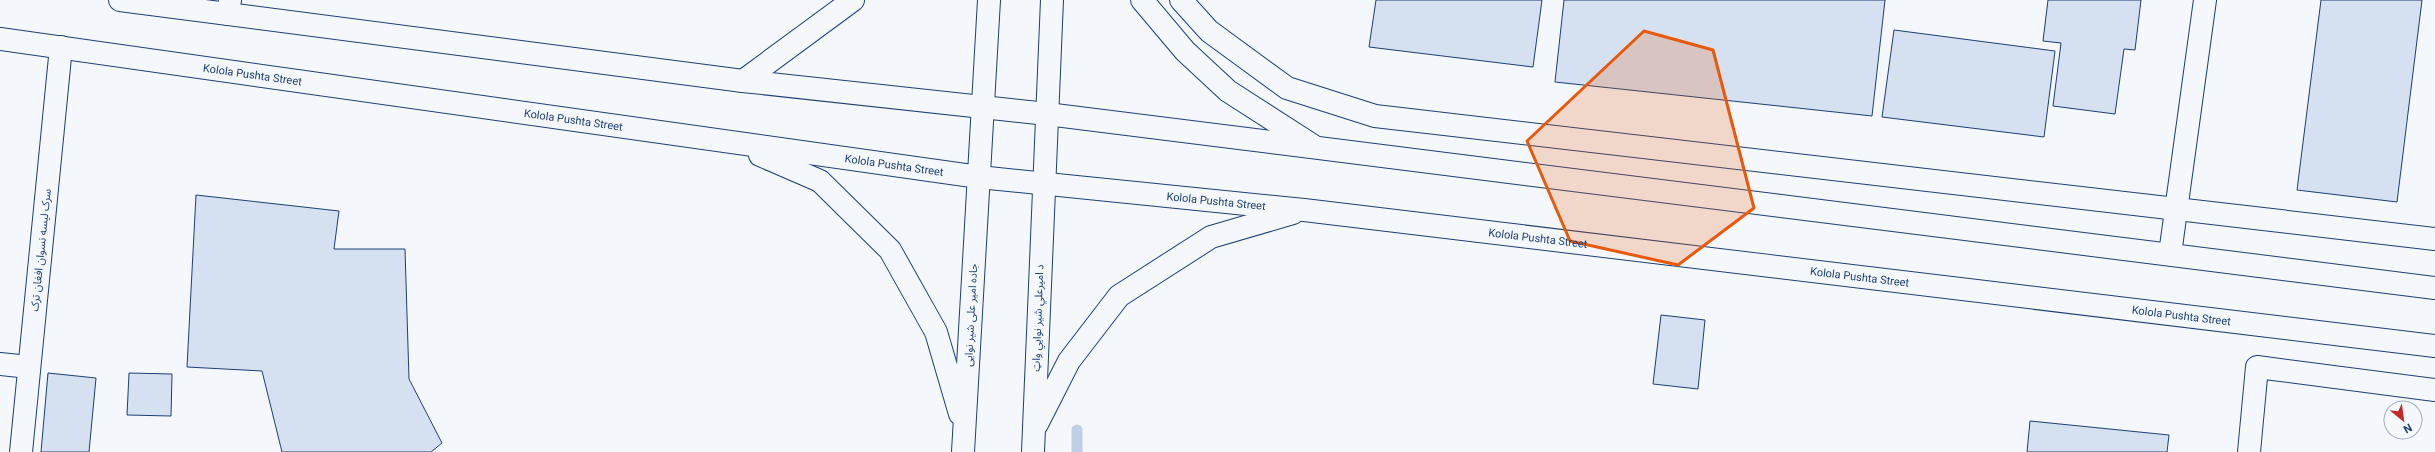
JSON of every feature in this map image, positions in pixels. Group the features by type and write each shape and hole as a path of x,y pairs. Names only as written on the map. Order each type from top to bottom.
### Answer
{"main road":[{"path":"120,0 229,7 743,81 982,106 2435,288"},
{"path":"743,81 854,0"},
{"name":"جاده امیر علی شیر نوایی","path":"963,452 989,0"},
{"name":"د امیرعلي شیر نوايي واټ","path":"1033,452 1046,114 1052,0"},
{"path":"1142,0 1185,51 1228,91 1316,148"},
{"path":"1181,0 1209,31 1287,88 1375,116 2435,239"},
{"path":"2170,254 2205,0"},
{"name":"Kolola Pushta Street","path":"0,39 979,177 1304,210 2435,346"},
{"name":"سرک لیسه نسوان افغان‌ ترک","path":"21,452 61,47"},
{"path":"737,144 820,181 890,250 936,332 965,429"},
{"path":"1034,430 1069,361 1119,296 1211,237 1304,210"},
{"path":"0,364 29,367"},
{"path":"2249,452 2257,367 2435,390"}],"highlighted area":[{"path":"1644,31 1713,50 1754,208 1678,265 1570,241 1527,141"}],"building":[{"path":"1376,0 1542,0 1533,67 1369,47"},
{"path":"1564,0 1885,0 1872,116 1555,82"},
{"path":"2048,0 2141,0 2135,50 2124,49 2115,114 2053,106 2061,43 2043,41"},
{"path":"2321,0 2422,0 2397,202 2297,190"},
{"path":"1894,30 2055,51 2044,137 1882,117"},
{"path":"196,195 339,211 334,249 405,249 409,379 442,443 431,452 282,452 262,371 187,367"},
{"path":"1661,315 1705,320 1698,389 1653,384"},
{"path":"48,373 96,378 89,452 41,452"},
{"path":"129,373 172,374 171,416 127,415"},
{"path":"2030,421 2169,435 2167,452 2027,452"}],"waterway":[{"path":"1077,430 1077,452"}]}
